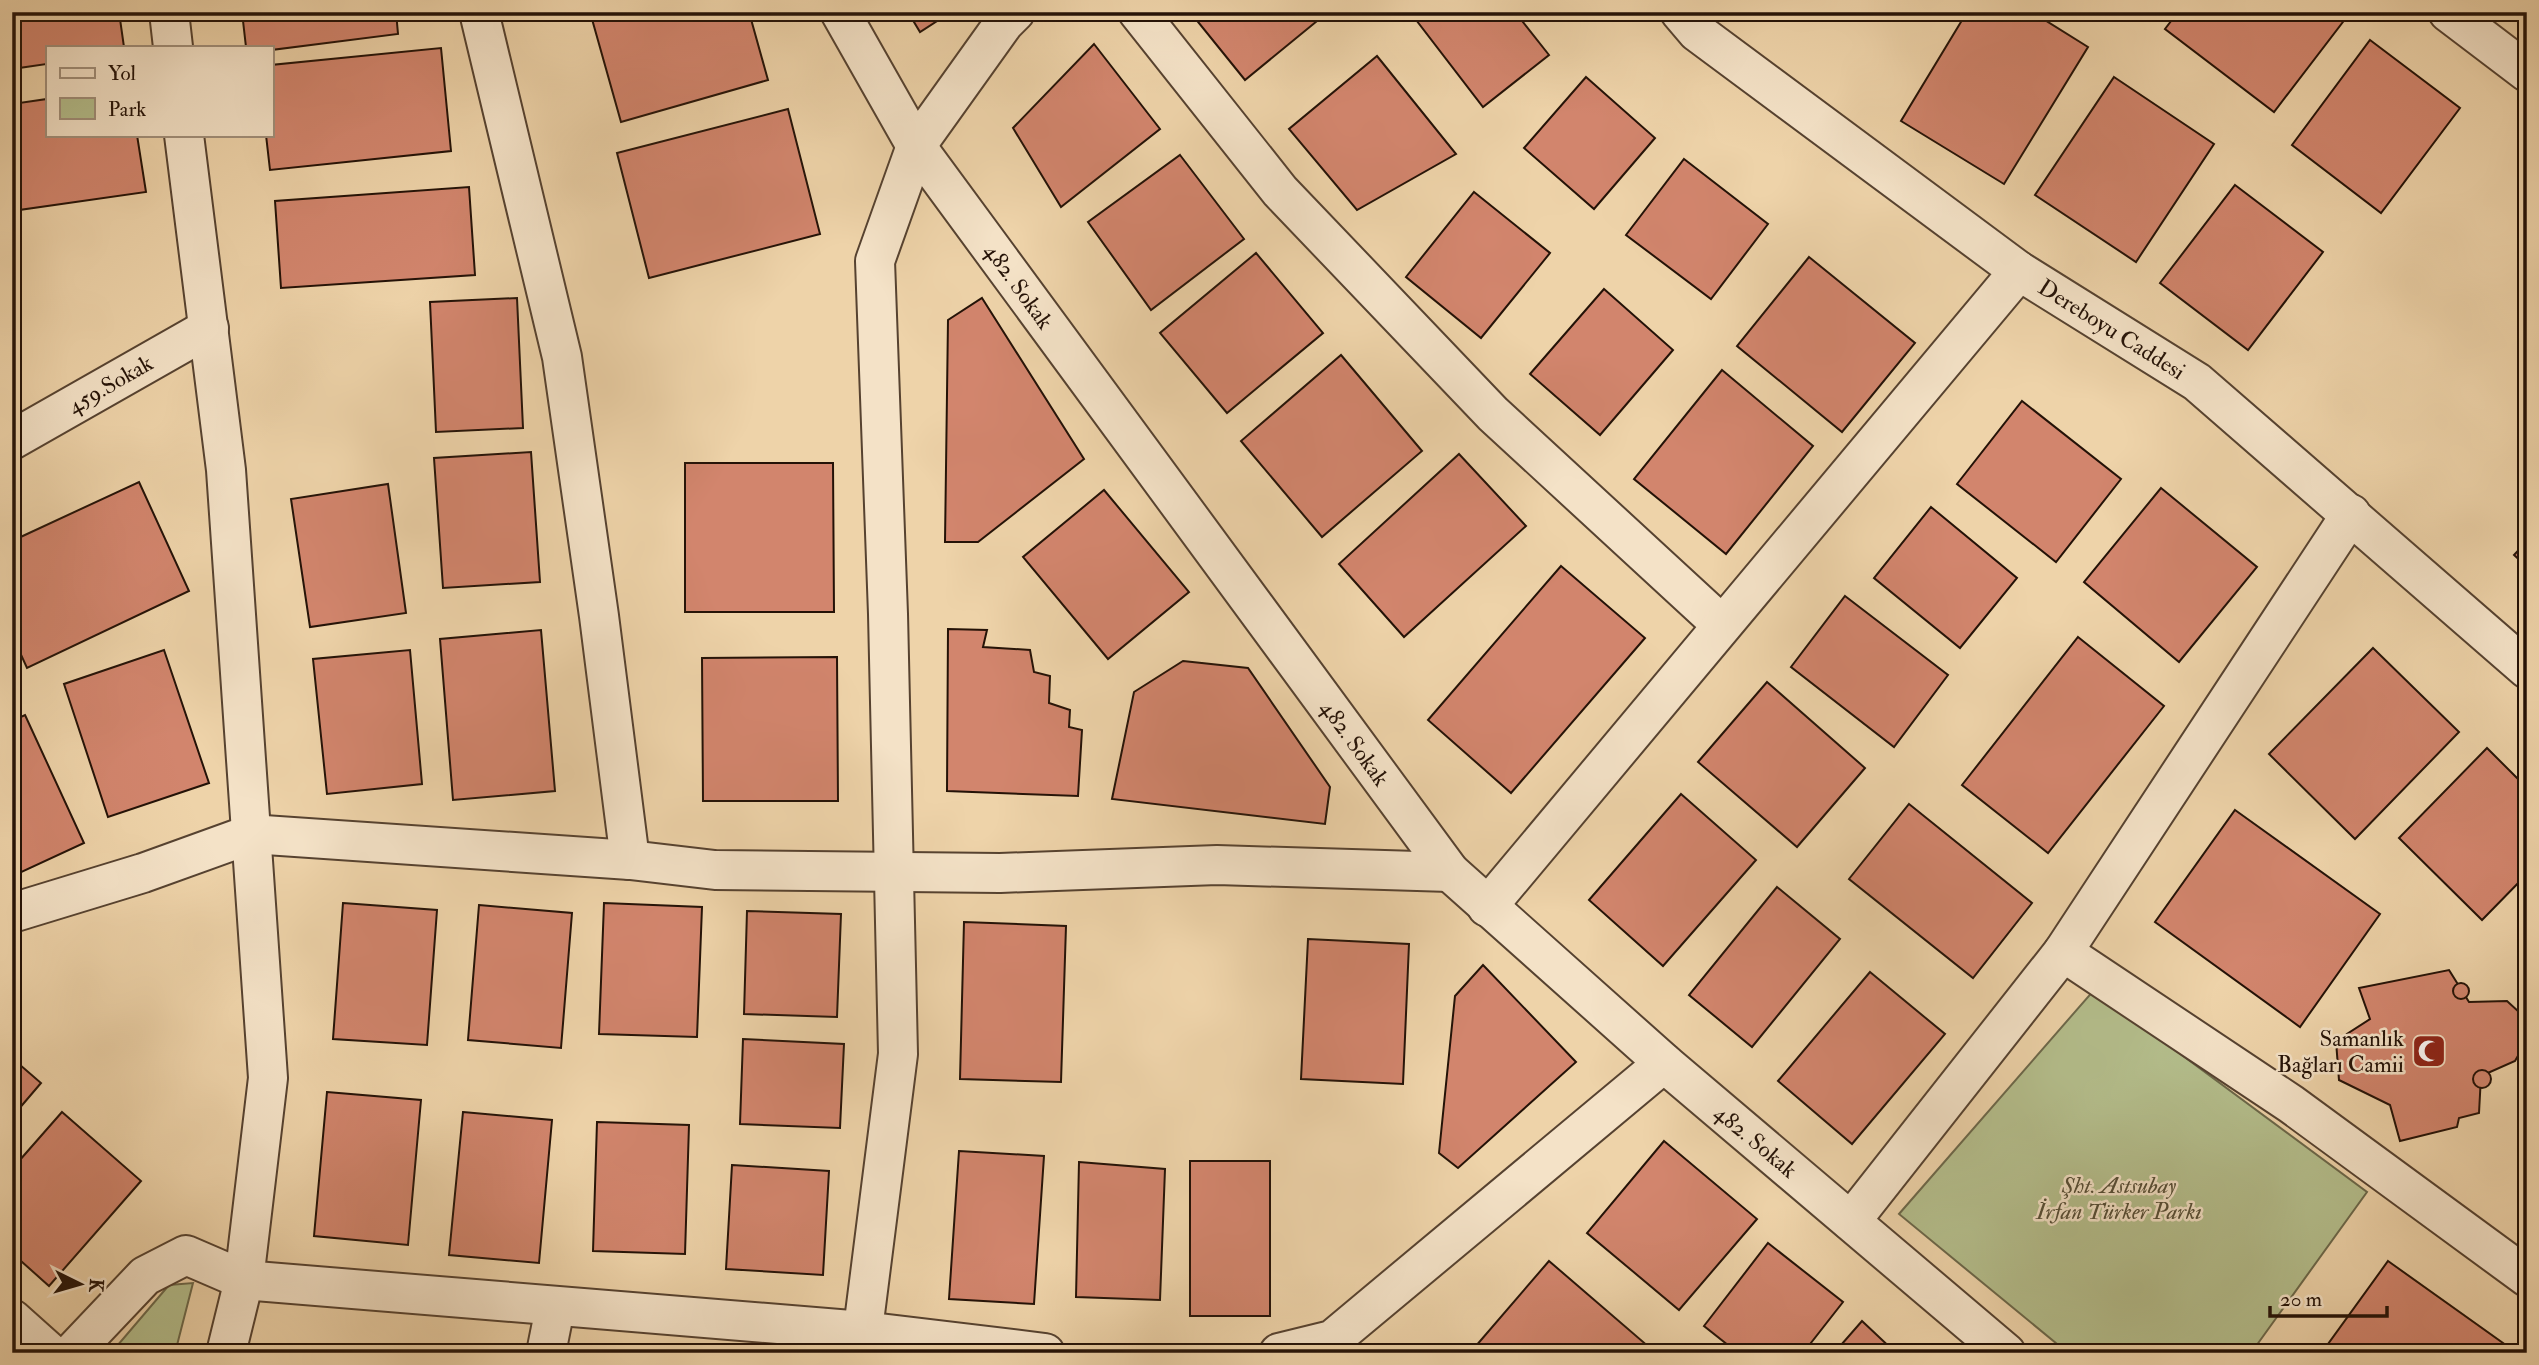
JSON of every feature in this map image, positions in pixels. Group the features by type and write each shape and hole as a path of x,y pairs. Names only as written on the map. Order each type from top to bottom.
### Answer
{"street":[{"path":"169,12 173,46"},
{"path":"479,12 562,357 599,616 629,860"},
{"name":"482. Sokak","path":"841,12 916,146 1450,872 1664,1063 2006,1353"},
{"path":"862,1342 898,1054 888,614 875,261 916,146 1004,23 1015,12"},
{"path":"1138,12 1280,191 1493,414 1722,625"},
{"name":"Dereboyu Caddesi","path":"1679,12 1697,32 2019,271 2197,382 2527,669"},
{"path":"2448,12 2527,72"},
{"path":"184,136 226,470 268,1078 244,1280 226,1353"},
{"path":"1487,907 2019,271"},
{"name":"459.Sokak","path":"12,440 209,328"},
{"path":"1851,1221 2063,952 2351,514"},
{"path":"12,913 143,873 251,834 629,860 715,870 1000,873 1217,865 1450,872"},
{"path":"2063,952 2291,1104 2527,1277"},
{"path":"1279,1353 1340,1346 1664,1063"},
{"path":"72,1353 145,1276 186,1255 244,1280 555,1307 862,1342 1045,1353"},
{"path":"546,1353 555,1307"},
{"path":"12,1319 50,1353"}],"green space":[{"name":"Şht. Astsubay İrfan Türker Parkı","path":"2094,990 2367,1192 2251,1353 2068,1353 1899,1214"},
{"path":"193,1283 175,1353 111,1353 169,1285"}],"building":[{"path":"12,12 119,12 124,46 46,46 46,64 12,69"},
{"path":"242,12 396,12 398,34 273,50 273,46 246,46"},
{"path":"590,12 749,12 768,80 621,122"},
{"path":"908,12 951,12 920,32"},
{"path":"1190,12 1328,12 1245,80"},
{"path":"1410,12 1515,12 1549,55 1483,107"},
{"path":"1967,12 2032,12 2088,47 2004,184 1901,121"},
{"path":"2178,12 2349,14 2274,112 2165,29"},
{"path":"2370,40 2460,108 2381,213 2292,145"},
{"path":"1094,44 1160,129 1061,207 1013,128"},
{"path":"441,48 451,151 270,170 266,136 273,136 273,65"},
{"path":"1377,56 1456,154 1357,210 1289,129"},
{"path":"1586,77 1655,138 1594,209 1524,148"},
{"path":"2114,77 2214,144 2136,262 2035,195"},
{"path":"46,99 46,136 137,136 146,192 12,211 12,104"},
{"path":"788,109 820,234 649,278 617,153"},
{"path":"1180,155 1244,239 1151,310 1088,222"},
{"path":"1684,159 1768,224 1711,299 1626,235"},
{"path":"2235,185 2323,252 2248,350 2160,283"},
{"path":"469,187 475,275 281,288 275,201"},
{"path":"1474,192 1550,253 1481,338 1406,277"},
{"path":"1256,253 1323,333 1227,413 1160,333"},
{"path":"1809,257 1915,343 1842,432 1737,346"},
{"path":"1604,289 1673,350 1600,435 1530,374"},
{"path":"517,298 523,428 436,432 430,302"},
{"path":"982,298 1084,459 978,542 945,542 948,320"},
{"path":"1341,355 1422,451 1322,537 1241,441"},
{"path":"1722,370 1813,446 1726,554 1634,479"},
{"path":"2022,401 2121,479 2056,562 1957,484"},
{"path":"531,452 540,582 443,588 434,458"},
{"path":"1459,454 1526,526 1404,637 1339,564"},
{"path":"685,463 833,463 834,612 685,612"},
{"path":"139,482 189,591 27,668 12,635 12,541"},
{"path":"388,484 406,613 310,627 291,499"},
{"path":"2161,488 2257,567 2179,662 2084,582"},
{"path":"1104,490 1189,592 1108,659 1023,557"},
{"path":"1931,507 2017,578 1960,648 1874,578"},
{"path":"2527,541 2527,567 2514,555"},
{"path":"1561,566 1645,638 1511,793 1428,720"},
{"path":"1845,596 1948,675 1894,747 1791,667"},
{"path":"948,629 987,630 983,647 1030,650 1034,672 1050,676 1049,703 1070,710 1069,727 1082,730 1078,796 947,791"},
{"path":"541,630 555,791 453,800 440,639"},
{"path":"2078,637 2164,706 2048,853 1962,785"},
{"path":"2373,648 2459,732 2355,839 2269,754"},
{"path":"164,650 209,783 108,817 64,684"},
{"path":"410,650 422,784 327,794 313,659"},
{"path":"837,657 838,801 703,801 702,658"},
{"path":"1183,661 1248,668 1330,787 1325,824 1112,799 1134,692"},
{"path":"1767,682 1865,768 1797,847 1698,762"},
{"path":"25,715 84,843 15,875 12,868 12,721"},
{"path":"2487,748 2527,788 2527,874 2482,920 2399,838"},
{"path":"1681,794 1756,860 1663,966 1589,900"},
{"path":"1909,804 2032,903 1973,978 1849,879"},
{"path":"2235,810 2380,914 2300,1027 2155,922"},
{"path":"1777,887 1840,939 1752,1047 1689,995"},
{"path":"343,903 437,910 427,1045 333,1039"},
{"path":"604,903 702,907 697,1037 599,1034"},
{"path":"479,905 572,913 561,1048 468,1040"},
{"path":"747,911 841,914 837,1017 744,1014"},
{"path":"964,922 1066,926 1061,1082 960,1079"},
{"path":"1308,939 1409,944 1403,1084 1301,1079"},
{"path":"1483,965 1576,1062 1458,1168 1439,1153 1455,996"},
{"name":"Samanlık Bağları Camii","path":"2449,970 2469,1002 2507,1001 2519,1012 2527,1040 2515,1061 2481,1076 2479,1113 2459,1118 2457,1127 2400,1141 2390,1105 2339,1080 2336,1041 2370,1019 2359,988"},
{"path":"1870,972 1945,1034 1852,1144 1778,1081"},
{"path":"2461,983 2469,991 2461,999 2453,991"},
{"path":"743,1039 844,1044 840,1128 740,1124"},
{"path":"12,1058 41,1083 12,1117"},
{"path":"2482,1070 2488,1073 2491,1079 2488,1085 2482,1088 2476,1085 2473,1079 2476,1073"},
{"path":"327,1092 421,1100 408,1245 314,1236"},
{"path":"62,1112 141,1181 49,1286 12,1253 12,1169"},
{"path":"463,1112 552,1120 539,1263 449,1255"},
{"path":"597,1122 689,1125 685,1254 593,1251"},
{"path":"1664,1141 1757,1219 1679,1310 1587,1233"},
{"path":"959,1151 1044,1156 1034,1304 949,1299"},
{"path":"1190,1161 1270,1161 1270,1316 1190,1316"},
{"path":"1079,1162 1165,1169 1160,1300 1076,1297"},
{"path":"732,1165 829,1171 823,1275 726,1269"},
{"path":"1768,1243 1843,1302 1803,1353 1738,1353 1704,1326"},
{"path":"1549,1261 1649,1347 1644,1353 1481,1353 1475,1347"},
{"path":"2388,1261 2517,1353 2325,1353 2323,1351"},
{"path":"1862,1321 1896,1353 1834,1353"}],"place":[{"name":"Samanlık Bağları Camii","path":"2429,1051"}]}
